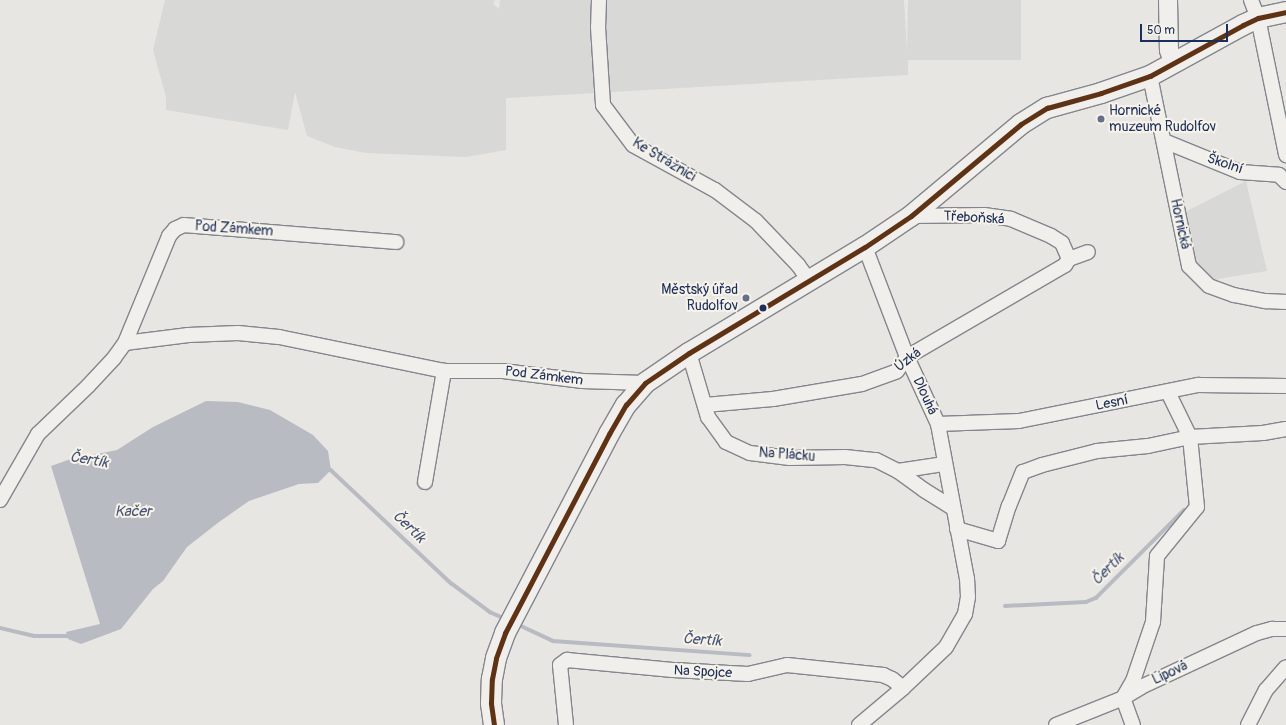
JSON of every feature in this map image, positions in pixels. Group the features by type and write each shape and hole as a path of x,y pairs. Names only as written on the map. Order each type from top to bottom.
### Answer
{"main road":[{"name":"Třeboňská","path":"494,725 491,702 492,679 496,658 505,633 609,434 626,405 645,383 689,353 865,247 911,216 1021,124 1042,111 1150,76 1228,32 1258,18 1286,12"}],"street":[{"name":"Ke Strážnici","path":"598,0 598,34 603,105 633,145 721,194 756,221 798,265 809,280"},
{"path":"1168,0 1169,50 1173,63"},
{"path":"1251,0 1258,18 1286,155"},
{"name":"Hornická","path":"1150,76 1189,266 1209,286 1234,295 1266,301 1286,302"},
{"name":"Školní","path":"1164,141 1240,172 1279,175 1286,182"},
{"name":"Třeboňská","path":"911,216 984,216 1011,219 1051,236 1062,243 1069,259"},
{"name":"Pod Zámkem","path":"0,500 38,434 114,358 125,343 169,236 175,229 184,225 396,242"},
{"name":"Dlouhá","path":"859,725 903,688 946,647 965,614 968,597 967,579 944,464 938,424 907,357 865,247"},
{"name":"Úzká","path":"705,405 773,399 862,384 897,371 907,357 1065,265 1069,259 1088,252"},
{"name":"Pod Zámkem","path":"125,343 188,335 238,333 279,337 444,371 503,371 582,381 645,383"},
{"name":"Na Plácku","path":"689,353 708,416 726,442 750,453 790,458 845,457 876,460 898,471 924,490 953,508"},
{"path":"425,482 444,371"},
{"name":"Lesní","path":"938,424 1019,421 1212,384 1286,386"},
{"path":"1134,725 1123,698 1133,681 1153,622 1157,556 1197,507 1190,437 1168,392"},
{"path":"957,529 998,541 1008,506 1023,472 1042,465 1097,451 1148,446 1190,437 1263,433 1286,429"},
{"path":"898,471 944,464"},
{"name":"Lipová","path":"1056,725 1123,698 1141,687 1257,633 1272,629 1286,629"},
{"name":"Na Spojce","path":"566,725 560,665 567,660 673,670 748,674 787,665 883,674 903,688"},
{"path":"1248,725 1266,690 1286,667"}],"shaded area":[{"path":"165,0 495,0 493,4 499,9 500,0 904,0 907,51 908,0 1021,0 1021,60 908,60 908,75 506,98 506,150 466,157 366,153 335,147 307,136 295,92 288,130 166,110 166,97 153,50"},
{"path":"1246,181 1267,271 1218,279 1217,282 1206,275 1195,261 1191,251 1183,213"}],"water":[{"name":"Kačer","path":"206,401 238,402 270,410 313,435 328,451 331,470 318,483 299,484 249,501 219,522 187,547 163,581 153,589 121,629 81,644 68,639 66,632 100,624 51,466 68,460 117,450 153,427"}],"waterway":[{"name":"Čertík","path":"327,469 331,470 451,583 490,612 506,619"},
{"name":"Čertík","path":"1005,606 1086,602 1096,598 1184,510"},
{"name":"Čertík","path":"517,624 553,641 750,655"},
{"path":"0,628 34,636 72,636"}],"transit line":[{"path":"494,725 491,703 492,679 496,658 505,633 609,434 626,405 645,383 689,353 865,247 911,216 1021,124 1047,108 1101,93 1150,76 1243,25 1258,18 1286,12"}],"place":[{"name":"Hornické muzeum Rudolfov","path":"1101,119"},
{"name":"Městský úřad Rudolfov","path":"746,298"}]}
